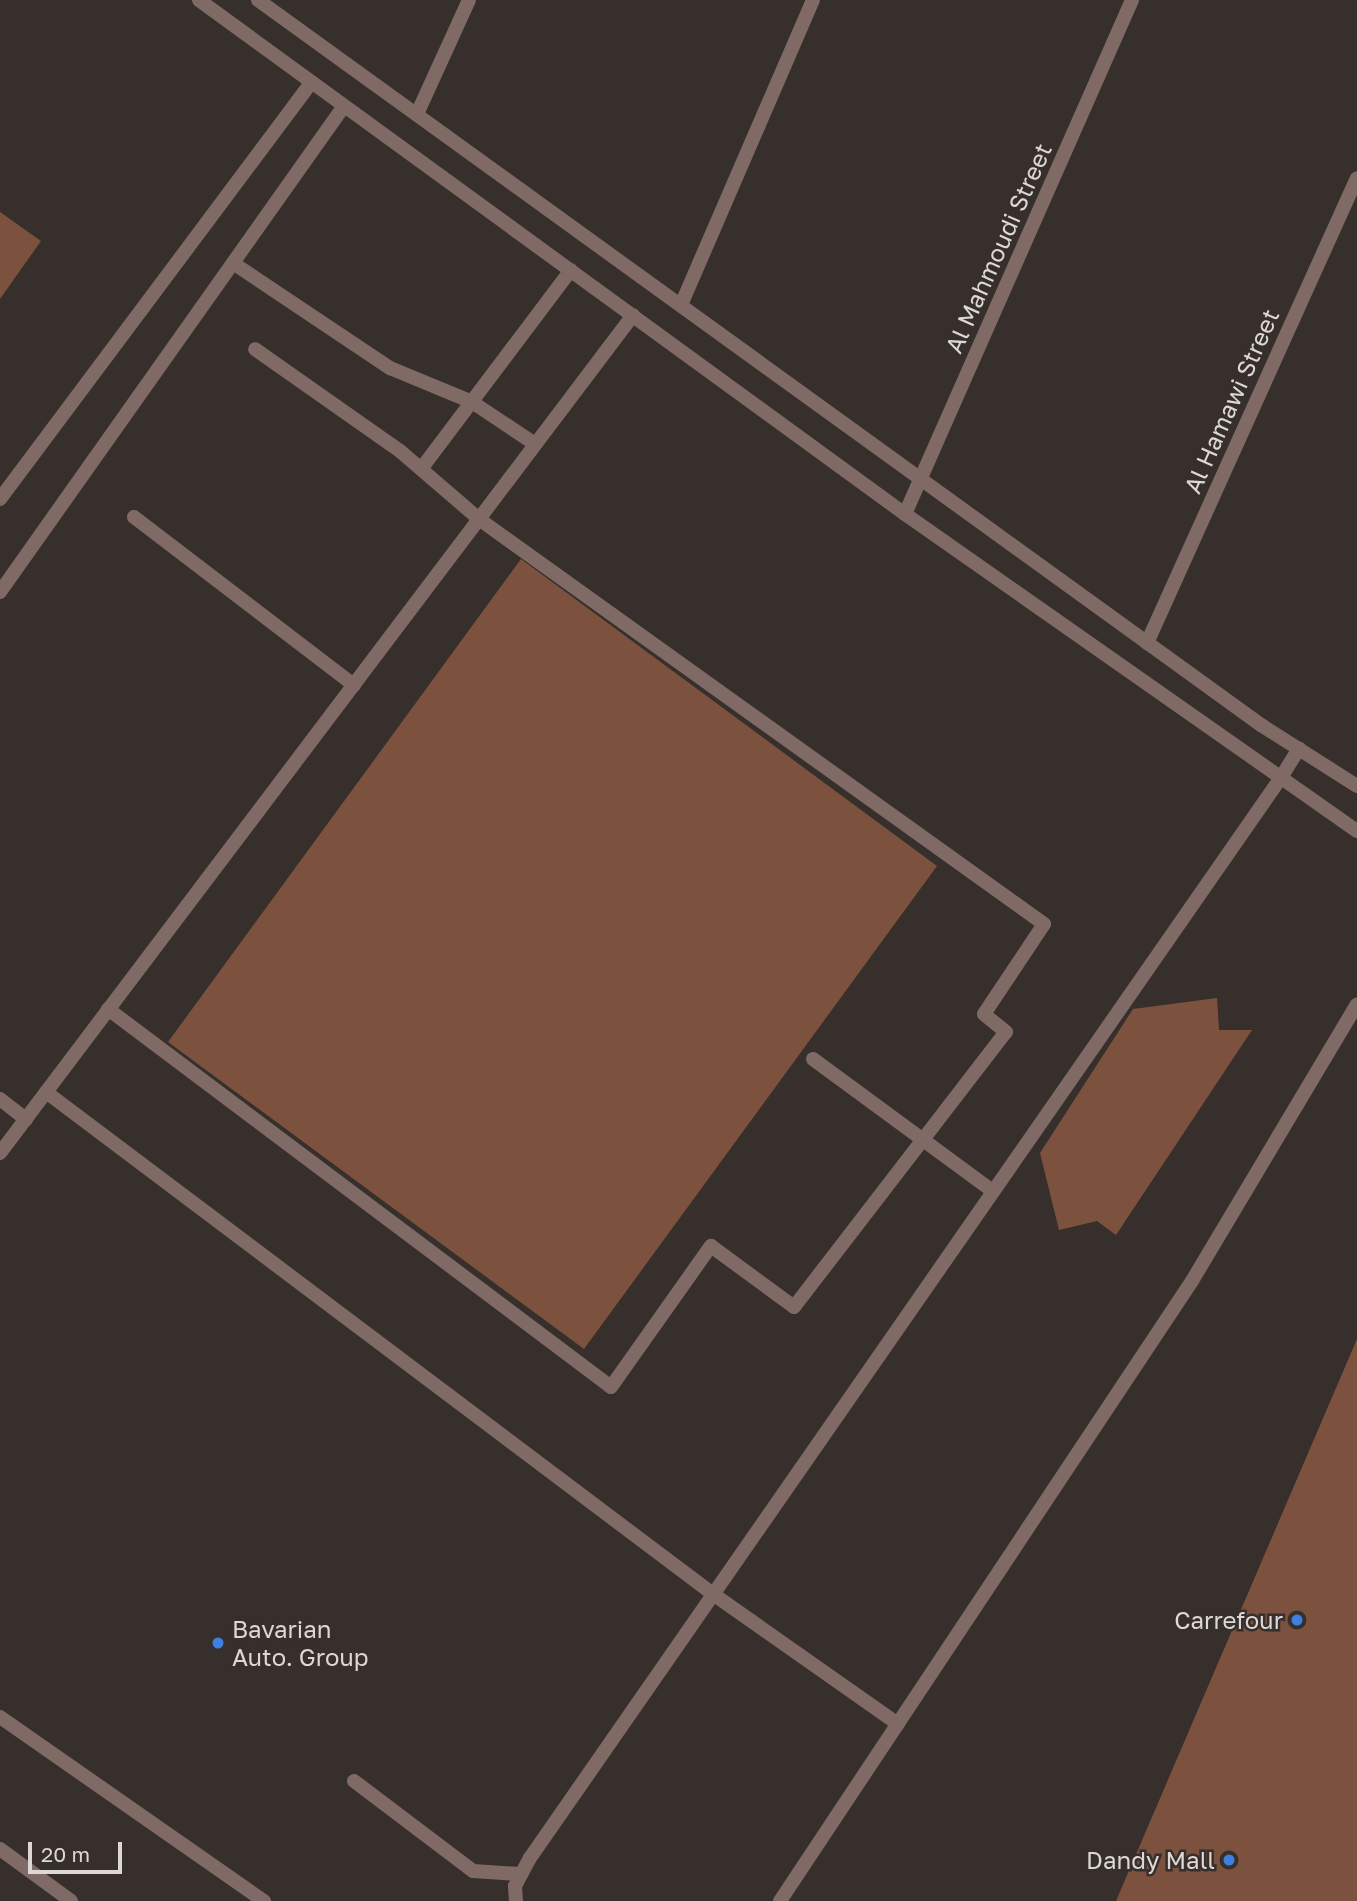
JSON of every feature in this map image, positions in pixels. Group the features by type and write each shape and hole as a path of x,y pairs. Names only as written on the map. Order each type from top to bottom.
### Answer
{"street":[{"path":"199,0 905,514 1357,831"},
{"path":"258,0 1147,643 1357,786"},
{"path":"417,114 469,0"},
{"path":"681,305 813,0"},
{"name":"Al Mahmoudi Street","path":"905,514 1132,0"},
{"path":"0,499 311,82"},
{"path":"0,592 344,107"},
{"name":"Al Hamawi Street","path":"1147,643 1357,178"},
{"path":"233,263 390,368 472,402 536,444"},
{"path":"421,469 571,270"},
{"path":"0,1153 633,315"},
{"path":"108,1009 611,1387 711,1247 794,1307 1006,1032 984,1014 1044,924 479,519 421,469 255,349"},
{"path":"134,517 354,685"},
{"path":"516,1901 520,1874 1299,749"},
{"path":"780,1901 1192,1281 1357,1004"},
{"path":"813,1059 993,1191"},
{"path":"46,1092 713,1594 898,1724"},
{"path":"0,1099 26,1119"},
{"path":"0,1717 264,1901"},
{"path":"354,1781 473,1871 520,1874"},
{"path":"0,1849 71,1901"}],"building":[{"path":"0,212 41,241 0,299"},
{"path":"521,559 937,866 584,1349 168,1042"},
{"path":"1217,998 1219,1030 1252,1030 1116,1235 1097,1221 1059,1230 1040,1153 1133,1009"},
{"name":"Carrefour","path":"1357,1339 1357,1901 1116,1901"}],"place":[{"name":"Carrefour","path":"1297,1620"},
{"name":"Bavarian Auto. Group","path":"218,1643"},
{"name":"Dandy Mall","path":"1229,1860"}]}
